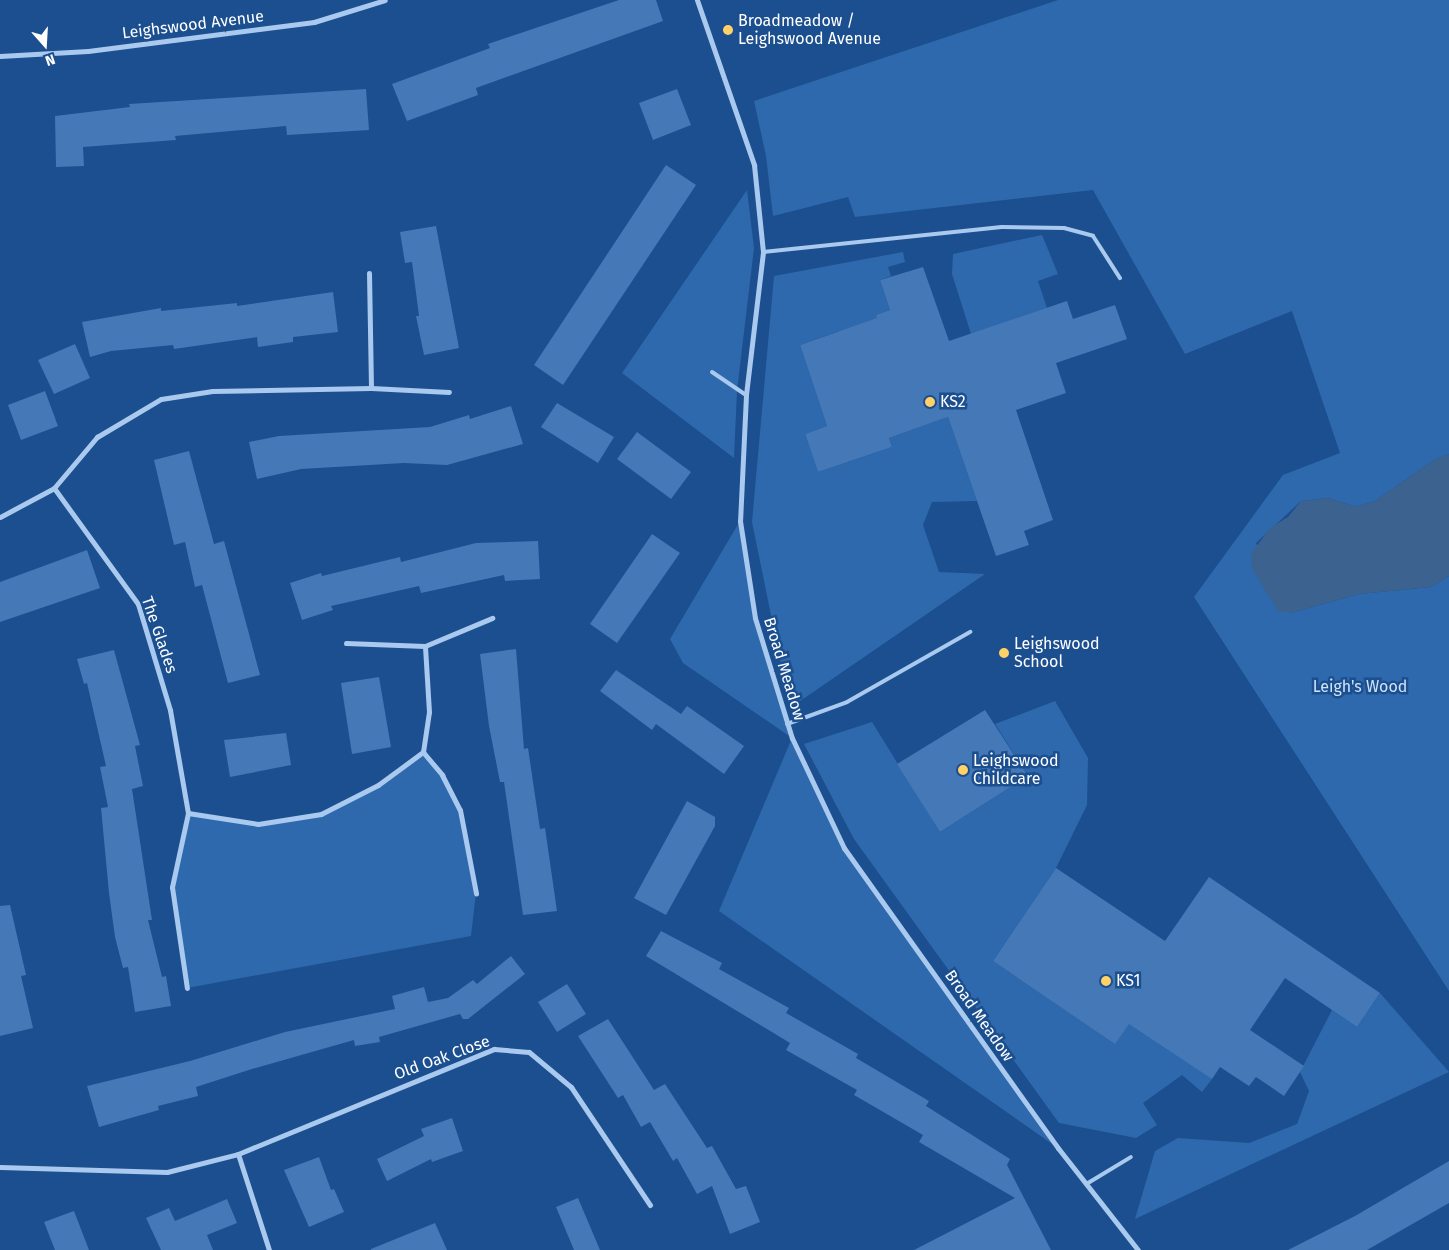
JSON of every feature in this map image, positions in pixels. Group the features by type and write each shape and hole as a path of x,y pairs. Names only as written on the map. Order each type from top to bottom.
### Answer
{"street":[{"name":"Leighswood Avenue","path":"0,56 88,51 314,22 385,0"},
{"name":"Broad Meadow","path":"696,0 754,165 763,252 746,396 740,521 755,618 787,724 844,848 1058,1148 1088,1183 1138,1250"},
{"path":"368,273 371,388"},
{"path":"0,517 54,488 97,437 161,400 212,392 371,388 449,392"},
{"name":"The Glades","path":"54,488 138,604 170,710 188,813 172,887 187,988"},
{"path":"346,643 424,646 492,618"},
{"path":"188,813 258,824 321,814 378,785 423,752 428,712 424,646"},
{"path":"423,752 442,775 460,810 476,893"},
{"name":"Old Oak Close","path":"0,1167 167,1172 238,1154 494,1049 529,1052 571,1087 650,1205"},
{"path":"238,1154 269,1250"}],"lane":[{"path":"763,252 1002,227 1064,228 1093,236 1120,278"},
{"path":"712,372 746,396"},
{"path":"787,724 847,702 970,632"},
{"path":"1088,1183 1131,1157"}],"green space":[{"name":"Leigh's Wood","path":"1058,0 1449,0 1449,454 1434,460 1375,501 1356,507 1328,498 1301,501 1256,543 1291,613 1359,594 1431,587 1449,576 1449,991 1194,597 1283,475 1340,453 1292,311 1185,354 1093,190 855,217 848,197 773,216 766,156 754,101"},
{"path":"747,190 754,248 737,391 734,458 622,373"},
{"path":"1042,235 1058,274 1038,281 1047,308 971,334 952,274 953,254"},
{"path":"903,252 905,262 888,267 891,276 880,280 890,310 876,315 895,369 857,382 839,331 800,345 827,426 805,434 818,472 892,447 889,438 948,417 977,501 932,502 923,525 939,572 985,574 790,708 752,522 774,276"},
{"path":"740,521 755,618 787,724 844,848 1058,1148 719,911 792,738 683,663 670,639"},
{"path":"1055,701 1088,758 1087,805 1056,868 993,961 1115,1043 1134,1016 1212,1079 1202,1092 1182,1075 1143,1103 1157,1125 1136,1138 1059,1123 854,839 804,744 872,722 940,832 1028,776 995,724"},
{"path":"423,752 442,775 460,810 476,893 471,936 187,988 172,887 188,813 258,824 321,814 378,785"},
{"path":"1380,993 1449,1072 1135,1219 1155,1151 1178,1138 1249,1143 1297,1124 1309,1091 1300,1072 1332,1010 1357,1027"}],"shaded area":[{"path":"1449,454 1449,576 1431,587 1359,594 1291,613 1278,611 1252,569 1251,554 1270,528 1288,517 1301,501 1328,498 1356,507 1375,501 1434,460"}],"building":[{"path":"619,0 656,0 663,21 476,88 478,95 407,121 392,84 490,48 488,44"},
{"path":"366,89 369,130 287,135 286,126 175,136 176,140 83,147 84,166 56,167 55,116 130,107 129,104"},
{"path":"677,89 691,125 653,140 639,103"},
{"path":"666,165 696,185 563,385 534,365"},
{"path":"436,226 459,348 424,355 416,316 419,316 412,262 405,263 400,232"},
{"name":"KS2","path":"923,267 949,341 1067,301 1073,319 1115,305 1127,339 1056,363 1066,393 1016,410 1053,520 1024,531 1029,545 996,556 948,417 889,438 892,447 818,472 805,434 827,426 800,345 877,318 876,315 890,310 880,280"},
{"path":"333,292 338,332 293,337 293,342 258,347 257,337 174,349 173,345 111,351 90,357 82,322 161,308 161,311 237,303 237,306"},
{"path":"75,344 90,378 54,394 38,360"},
{"path":"45,391 58,426 21,440 8,405"},
{"path":"557,403 614,437 598,463 541,427"},
{"path":"511,406 523,444 447,465 404,463 301,469 257,479 249,442 279,436 430,427 469,415 470,419"},
{"path":"637,432 691,472 671,499 617,459"},
{"path":"189,451 214,544 224,541 260,675 228,683 202,585 195,587 185,542 174,545 154,460"},
{"path":"652,534 680,553 617,643 590,624"},
{"path":"538,541 540,579 505,581 504,575 421,593 419,586 331,606 333,610 302,620 290,583 321,573 322,576 400,557 401,562 476,543"},
{"path":"87,550 100,588 0,622 0,582"},
{"path":"516,649 524,749 528,748 540,829 545,828 557,911 523,915 504,782 500,782 489,726 480,654"},
{"path":"114,650 140,745 135,746 143,786 132,789 152,920 148,920 162,977 166,976 171,1006 135,1012 128,967 123,968 115,937 109,893 101,808 108,807 100,767 106,766 87,683 84,684 77,659"},
{"path":"616,670 681,714 687,706 744,746 724,774 656,724 652,730 600,691"},
{"path":"379,677 391,747 352,754 341,683"},
{"name":"Leighswood Childcare","path":"985,710 1028,776 940,832 897,764"},
{"path":"286,733 291,765 230,777 224,740"},
{"path":"687,801 715,817 715,826 666,915 634,898"},
{"name":"KS1","path":"1056,868 1165,941 1209,877 1380,993 1357,1027 1285,978 1250,1030 1304,1066 1284,1096 1256,1077 1249,1086 1220,1067 1212,1079 1129,1024 1115,1044 993,961"},
{"path":"10,905 26,975 21,976 33,1028 0,1036 0,906"},
{"path":"661,931 722,963 719,969 789,1008 786,1013 858,1054 856,1058 929,1101 926,1106 1010,1159 1007,1165 1051,1250 914,1250 1015,1198 919,1142 923,1135 854,1095 857,1090 786,1050 790,1043 646,956"},
{"path":"511,956 525,974 468,1019 463,1019 460,1014 379,1037 380,1042 355,1046 354,1040 252,1069 196,1087 198,1096 158,1106 159,1110 99,1127 87,1086 190,1061 285,1032 395,1009 392,996 424,987 428,1002 448,998 473,980 477,984"},
{"path":"567,984 586,1014 557,1032 538,1002"},
{"path":"608,1019 654,1090 665,1084 707,1148 712,1146 736,1189 746,1186 760,1222 730,1234 712,1186 697,1194 677,1158 673,1161 650,1122 641,1127 623,1095 618,1098 578,1036"},
{"path":"452,1118 463,1151 432,1162 431,1159 387,1181 377,1159 424,1136 421,1129"},
{"path":"319,1157 331,1190 334,1189 344,1212 309,1227 284,1170"},
{"path":"1449,1161 1449,1203 1367,1250 1288,1250 1355,1216"},
{"path":"578,1198 600,1250 574,1250 556,1207"},
{"path":"227,1199 237,1223 207,1235 213,1250 161,1250 146,1218 169,1208 175,1221"},
{"path":"74,1211 89,1250 55,1250 44,1222"},
{"path":"435,1223 447,1250 371,1250 371,1249"}],"place":[{"name":"Broadmeadow / Leighswood Avenue","path":"728,30"},
{"name":"KS2","path":"930,402"},
{"name":"Leighswood School","path":"1004,653"},
{"name":"Leighswood Childcare","path":"963,770"},
{"name":"KS1","path":"1106,981"}]}
